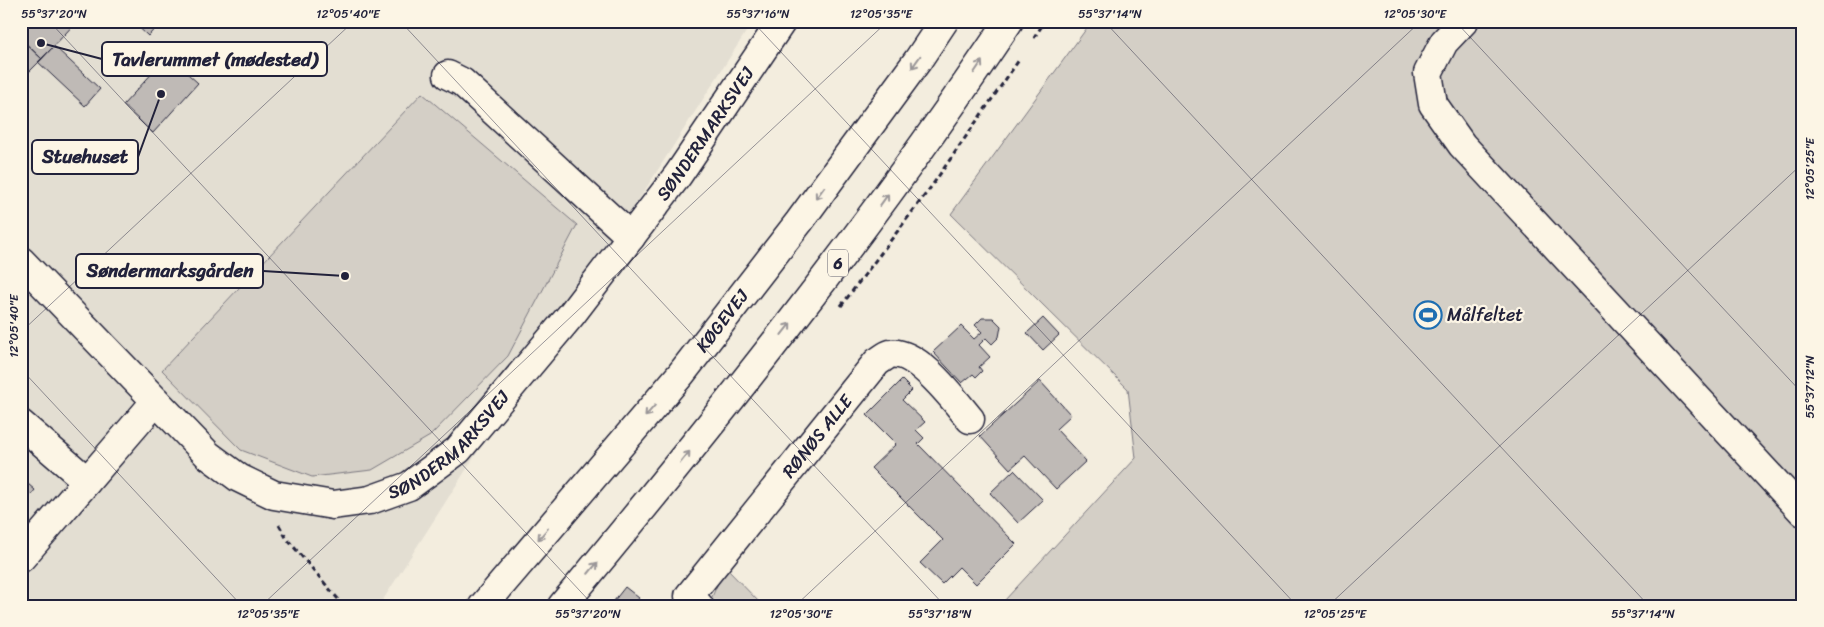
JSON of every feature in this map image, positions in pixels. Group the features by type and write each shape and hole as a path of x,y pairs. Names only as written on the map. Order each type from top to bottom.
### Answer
{"street":[{"name":"SØNDERMARKSVEJ","path":"21,261 208,455 239,478 274,495 333,505 370,500 409,486 458,450 571,315 678,175 782,21"},
{"name":"KØGEVEJ","path":"483,606 681,374 804,214 918,60 944,21"},
{"name":"6","path":"562,606 717,416 840,260 959,96 1009,21"},
{"path":"1464,21 1444,42 1428,73 1433,104 1462,145 1803,512"},
{"path":"448,75 462,82 630,237"},
{"name":"RØNØS ALLE","path":"699,606 689,596 877,362 890,354 904,355 927,369 970,418"},
{"path":"21,558 156,401"},
{"path":"21,424 87,481"}],"path":[{"path":"274,495 280,527 287,539 344,606"}],"shaded area":[{"path":"21,21 753,21 379,606 21,606"},
{"name":"Målfeltet","path":"1092,21 1803,21 1803,606 991,606 1004,601 1136,458 1128,389 951,214"},
{"path":"422,93 577,225 508,356 430,436 372,470 312,477 241,450 162,370"},
{"path":"725,567 763,606 708,606"}],"building":[{"path":"21,21 76,22 42,59 21,39"},
{"path":"132,21 162,21 148,36"},
{"path":"21,39 42,59 21,80"},
{"path":"54,46 100,89 85,106 38,62"},
{"path":"168,56 198,83 153,133 123,105"},
{"path":"982,318 993,318 1001,326 999,337 992,344 986,338 979,345 990,357 979,367 982,371 976,377 973,374 962,383 933,352 961,326 974,339 982,332 975,325"},
{"path":"1043,318 1059,335 1043,350 1027,333"},
{"path":"902,380 912,390 902,400 925,422 916,430 924,438 918,444 1016,544 976,584 959,567 942,584 920,563 943,540 871,468 896,444 867,415"},
{"path":"1040,381 1071,415 1056,429 1086,461 1056,489 1025,456 1010,469 980,436"},
{"path":"1014,470 1043,500 1018,523 990,493"},
{"path":"21,478 35,490 21,507"},
{"path":"625,587 639,598 633,606 610,606"}],"place":[{"name":"Tavlerummet (mødested)","path":"41,43"},
{"name":"Stuehuset","path":"161,94"},
{"name":"Søndermarksgården","path":"345,276"},
{"name":"Målfeltet","path":"1428,315"}]}
